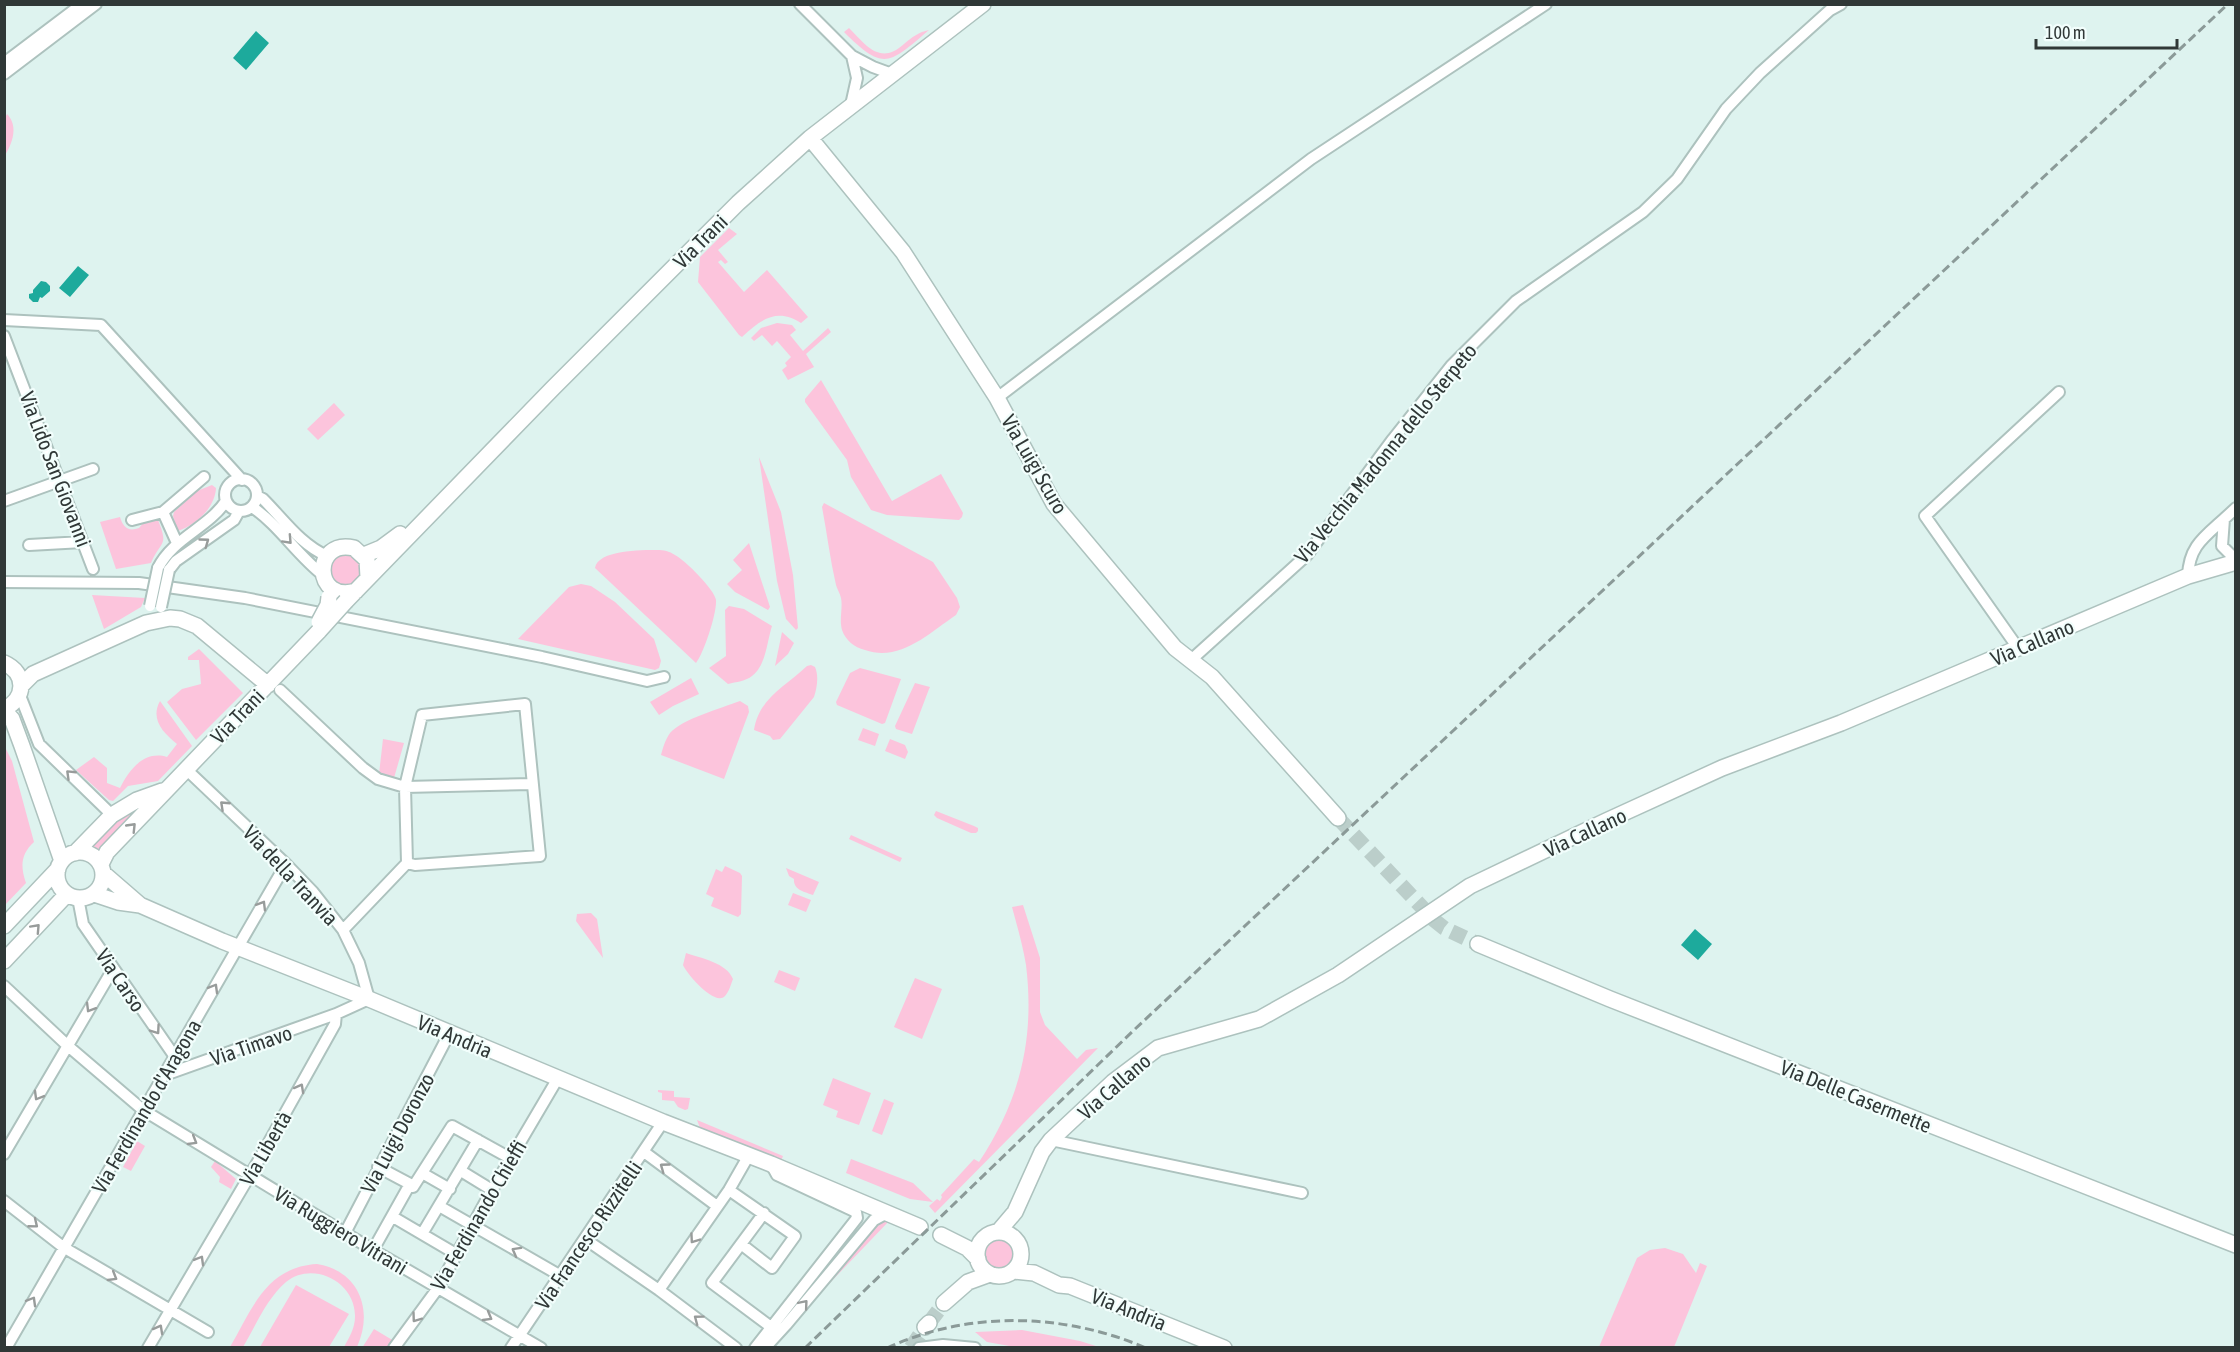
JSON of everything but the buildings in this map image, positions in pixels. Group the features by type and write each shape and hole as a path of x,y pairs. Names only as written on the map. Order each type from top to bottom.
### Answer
{"main road":[{"name":"Via Trani","path":"102,869 107,852 186,769 274,687 314,634 361,588 368,577 738,203 810,138 983,4"},
{"name":"Via Luigi Scuro","path":"810,138 903,252 997,398 1054,504 1175,648 1212,677 1338,818"},
{"name":"Via Trani","path":"364,555 381,548 442,504"},
{"path":"327,556 337,549 348,547 364,555 369,566 368,577"},
{"name":"Via Trani","path":"314,634 328,605 324,562 327,556"},
{"name":"Via Callano","path":"998,1232 1015,1212 1042,1152 1051,1140 1113,1082 1158,1048 1258,1019 1338,975 1470,886 1722,768 1841,723 2188,576 2235,561"},
{"path":"327,586 351,596"},
{"path":"73,896 60,885 65,861 12,695 33,674 156,613 197,626 274,687"},
{"name":"Via Trani","path":"4,926 112,815 136,800 165,790"},
{"path":"4,961 73,896 94,894 101,885 102,869 90,854 65,861"},
{"name":"Via Andria","path":"102,869 140,905"},
{"name":"Via Andria","path":"94,894 118,902 140,905 920,1227"},
{"name":"Via Delle Casermette","path":"1478,944 1621,1004 2235,1245"},
{"name":"Via Callano","path":"1015,1212 1017,1241"},
{"path":"982,1240 948,1238 982,1266 1005,1276 1017,1265 1021,1250 1017,1241 1009,1234 998,1232 988,1235 982,1240 978,1249 982,1266"},
{"name":"Via Andria","path":"1017,1265 1058,1284 1070,1286 1224,1347"},
{"path":"944,1303 982,1266"}],"street":[{"path":"4,63 82,4"},
{"path":"4,74 96,4"},
{"path":"800,4 852,56 892,74"},
{"path":"997,398 1311,159 1546,4"},
{"name":"Via Vecchia Madonna dello Sterpeto","path":"1191,660 1307,555 1393,439 1451,366 1516,301 1643,212 1677,179 1726,109 1760,73 1830,10 1841,4"},
{"path":"850,109 857,78 852,56"},
{"path":"4,320 101,325 242,480"},
{"name":"Via Lido San Giovanni","path":"4,336 61,480 93,569"},
{"path":"2018,648 1925,516 2060,392"},
{"path":"4,501 93,470"},
{"path":"132,520 163,512 204,477"},
{"path":"156,613 163,569 177,543 220,510 226,501 228,486 237,480 251,483 254,501 327,586"},
{"path":"163,569 200,546 234,520 239,511 254,501 263,499 305,543 315,551 327,556"},
{"path":"226,501 231,508 239,511"},
{"path":"2188,576 2188,563 2197,545 2235,508"},
{"path":"163,512 177,543"},
{"path":"2224,519 2222,546 2235,561"},
{"path":"29,545 83,542"},
{"path":"4,582 139,583 234,597 542,657 647,681 664,677"},
{"path":"274,687 378,779 405,787 532,784"},
{"path":"12,695 39,744 112,815"},
{"path":"343,930 407,863 405,787 422,715 525,704 540,856 415,865 407,863"},
{"name":"Via della Tranvia","path":"186,769 313,892 343,930 359,963 369,999"},
{"name":"Via Ferdinando d'Aragona","path":"6,1347 286,864"},
{"name":"Via Carso","path":"73,896 83,924 175,1057"},
{"path":"4,1154 113,969"},
{"name":"Via Ruggiero Vitrani","path":"4,986 68,1046 143,1110 373,1250 541,1347"},
{"path":"336,1014 369,999"},
{"name":"Via Timavo","path":"165,1075 336,1014"},
{"name":"Via Libertà","path":"148,1347 250,1175 335,1024 336,1014"},
{"name":"Via Luigi Doronzo","path":"345,1233 449,1034"},
{"name":"Via Ferdinando Chieffi","path":"394,1347 438,1288 510,1158 558,1078"},
{"name":"Via Francesco Rizzitelli","path":"510,1347 561,1276 663,1122"},
{"path":"378,1167 413,1187 452,1126 510,1158"},
{"path":"422,1234 478,1140"},
{"path":"1051,1140 1302,1193"},
{"path":"644,1152 717,1206"},
{"path":"659,1290 729,1190 749,1155"},
{"name":"Via Andria","path":"771,1164 777,1175 856,1212 857,1218 771,1327"},
{"path":"461,1171 492,1190"},
{"path":"422,1173 450,1189"},
{"path":"373,1250 410,1184"},
{"path":"729,1190 795,1236 772,1268 741,1244"},
{"path":"4,1201 63,1247 208,1332"},
{"path":"440,1206 561,1276"},
{"path":"755,1347 771,1327 712,1284 764,1213"},
{"path":"765,1347 874,1220 885,1214"},
{"path":"393,1216 456,1254"},
{"path":"585,1239 736,1347"},
{"path":"919,1347 975,1347"}],"shaded area":[{"path":"849,28 874,51 881,53 895,50 916,35 929,30 904,50 887,59 878,58 857,45 844,32"},
{"path":"256,31 269,43 246,70 233,58"},
{"path":"7,114 13,124 13,129 12,140 5,155 5,118"},
{"path":"729,228 737,234 718,250 728,262 725,264 721,260 718,262 744,292 767,270 808,317 801,323 792,318 777,316 755,325 742,337 698,282 700,257"},
{"path":"78,266 89,275 70,297 59,288"},
{"path":"41,281 50,286 50,291 42,298 40,297 38,302 33,302 29,294 33,293"},
{"path":"777,323 792,325 796,330 790,335 803,351 828,328 831,332 806,354 814,367 788,380 782,370 787,366 785,363 791,357 777,341 772,346 762,335 754,341 751,338 761,328"},
{"path":"821,380 892,501 941,474 963,513 962,517 959,520 887,515 871,510 851,477 847,460 805,402"},
{"path":"334,403 345,415 318,440 307,429"},
{"path":"759,457 781,512 793,575 798,628 796,630 786,619 777,581"},
{"path":"212,485 216,488 215,495 208,509 198,520 178,531 173,516 174,512 197,491"},
{"path":"824,503 933,562 957,598 960,607 956,615 924,638 902,649 878,653 861,649 851,643 841,626 841,598 832,566 822,507"},
{"path":"120,517 124,526 129,529 139,528 144,522 158,520 163,539 151,563 116,569 100,522"},
{"path":"749,543 770,607 768,610 735,592 727,584 742,570 733,560"},
{"path":"657,550 680,558 705,583 716,600 709,633 696,663 595,568 598,562 612,554"},
{"path":"345,555 356,559 360,570 356,581 345,585 334,581 330,570 334,559"},
{"path":"581,584 591,586 615,602 654,639 661,661 659,668 655,670 518,639 569,587"},
{"path":"92,595 145,598 141,607 104,629"},
{"path":"729,606 744,609 772,626 763,660 757,672 747,679 728,684 709,668 726,656 725,610"},
{"path":"782,632 794,643 788,654 775,666"},
{"path":"199,649 243,693 196,740 167,702 182,689 201,684 199,660 188,660 188,657"},
{"path":"811,665 815,667 817,674 814,697 780,739 773,740 770,736 754,730 761,709 767,701"},
{"path":"860,668 901,679 885,723 882,724 837,705 836,702 850,673"},
{"path":"691,678 699,694 659,715 650,702"},
{"path":"915,683 930,687 912,734 896,729 895,726"},
{"path":"160,701 192,746 158,781 128,786 113,801 109,800 76,770 94,757 107,768 107,783 120,788 133,768 144,759 151,756 167,757 177,744 167,735 157,720 156,714"},
{"path":"740,701 748,706 749,712 724,779 661,755 670,733 683,723"},
{"path":"863,728 879,734 875,746 858,740"},
{"path":"383,739 404,743 394,778 379,774"},
{"path":"890,739 905,745 908,752 905,759 885,751"},
{"path":"5,747 12,761 34,842 26,851 23,861 26,883 5,905"},
{"path":"135,809 136,813 100,852 89,846 113,821"},
{"path":"936,811 974,826 978,828 978,831 971,833 937,818 934,815"},
{"path":"851,835 902,858 900,862 849,839"},
{"path":"725,866 742,876 741,914 738,917 711,906 714,898 706,894 716,869 722,872"},
{"path":"786,868 819,882 813,895 795,886 794,879 789,876"},
{"path":"793,893 811,900 806,912 788,905"},
{"path":"1023,905 1040,958 1040,1012 1045,1025 1077,1059 1086,1050 1098,1048 935,1213 929,1206 937,1199 940,1201 941,1195 974,1159 979,1162 993,1139 1005,1115 1021,1068 1026,1044 1028,992 1025,958 1012,907"},
{"path":"591,913 597,919 603,958 576,921 577,914"},
{"path":"1695,929 1712,944 1698,960 1681,945"},
{"path":"686,953 713,962 730,973 733,979 725,996 715,997 695,982 683,965"},
{"path":"779,970 800,978 795,991 774,982"},
{"path":"915,978 942,989 922,1039 894,1027"},
{"path":"833,1078 871,1093 859,1125 836,1117 838,1111 823,1105"},
{"path":"658,1090 674,1091 674,1097 690,1098 688,1109 678,1107 674,1101 662,1100 662,1093"},
{"path":"884,1099 894,1103 882,1135 872,1131"},
{"path":"697,1120 783,1156 781,1161 700,1128"},
{"path":"137,1141 145,1146 131,1171 123,1167"},
{"path":"851,1159 913,1183 933,1202 910,1199 846,1173"},
{"path":"215,1161 236,1179 231,1189 219,1182 220,1177 211,1167"},
{"path":"880,1220 890,1220 824,1289"},
{"path":"1000,1238 1012,1242 1016,1254 1012,1266 1000,1270 988,1266 984,1254 988,1242"},
{"path":"1665,1248 1683,1254 1696,1273 1700,1263 1707,1266 1674,1347 1599,1347 1637,1258 1650,1250"},
{"path":"317,1264 343,1275 353,1284 359,1294 364,1319 357,1347 344,1347 355,1321 353,1305 348,1294 331,1278 308,1273 286,1282 279,1289 267,1304 243,1347 230,1347 254,1305 273,1282 285,1273"},
{"path":"296,1285 349,1314 329,1347 260,1347"},
{"path":"374,1329 394,1341 389,1347 362,1348"},
{"path":"1022,1330 1099,1347 1015,1347 987,1342 975,1332"}],"tunnel":[{"path":"1338,818 1434,920 1444,928 1478,944"},
{"path":"929,1323 944,1303"},
{"path":"911,1348 925,1327"}],"railway":[{"path":"805,1348 1134,1030 2228,4"},
{"path":"887,1348 951,1327 984,1322 1017,1321 1083,1328 1115,1336 1146,1348"}]}
